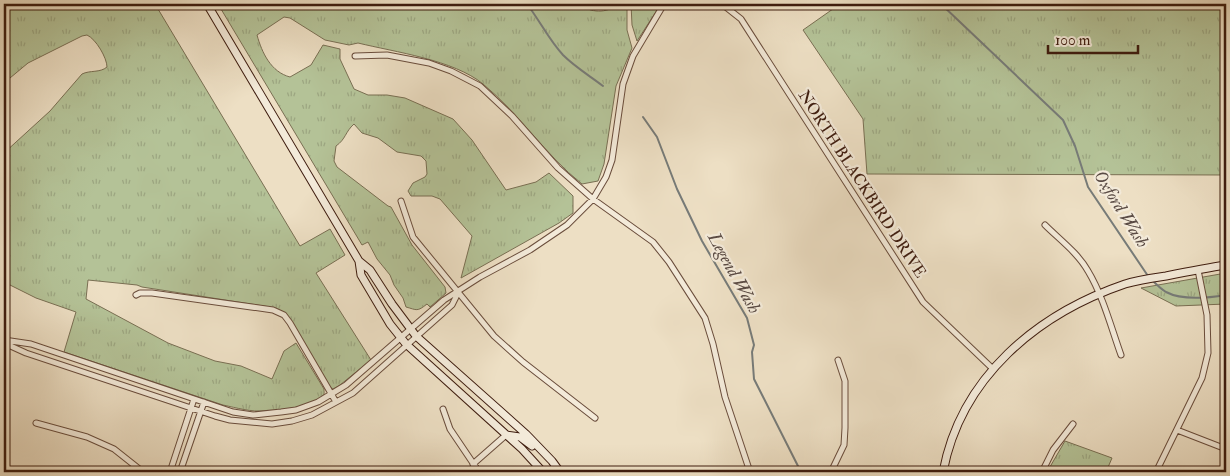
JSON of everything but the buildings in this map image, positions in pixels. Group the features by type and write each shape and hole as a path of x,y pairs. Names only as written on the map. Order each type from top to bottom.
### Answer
{"street":[{"path":"207,4 359,261 370,270 416,336 526,434 560,472"},
{"path":"4,341 31,344 233,412 247,415 296,410 318,402 346,384 444,300 458,293 480,277 530,250 568,225 593,199 606,177 612,160 626,75 633,56 664,4"},
{"name":"NORTH BLACKBIRD DRIVE","path":"722,4 741,19 923,302 993,369"},
{"path":"355,56 388,55 429,63 451,71 480,86 512,116 558,168 593,199 653,242 669,262 705,318 725,397 750,472"},
{"path":"401,201 413,236 494,336 523,362 595,418"},
{"path":"1045,225 1088,269 1100,294 1121,355"},
{"path":"359,261 361,275 390,324 406,344 522,449 543,472"},
{"path":"943,472 950,443 968,403 993,369 1018,343 1047,321 1100,294 1126,284 1226,265"},
{"path":"1156,472 1202,378 1208,353 1208,316 1198,270"},
{"path":"136,295 152,293 273,310 284,316 336,402"},
{"path":"4,341 26,353 191,408 230,420 272,424 312,415 353,393 452,305 458,293"},
{"path":"831,472 842,452 845,436 845,380 838,360"},
{"path":"170,472 194,399"},
{"path":"180,472 204,402"},
{"path":"443,409 450,429 479,472"},
{"path":"36,423 87,438 114,449 142,472"},
{"path":"1042,472 1053,450 1072,424"},
{"path":"1177,430 1226,449"},
{"path":"473,464 506,435 520,437 552,461"}],"green space":[{"path":"4,4 155,4 300,246 330,229 345,255 316,273 371,360 333,389 280,311 270,307 137,285 88,280 86,299 168,343 215,361 241,366 272,379 284,351 296,343 324,389 324,394 318,400 295,407 271,411 244,410 223,405 64,352 76,312 36,298 4,282 4,153 50,111 82,74 104,69 107,67 107,63 97,45 87,35 28,63 4,83"},
{"path":"218,4 578,4 593,11 604,11 619,4 625,4 627,8 627,30 632,48 616,86 604,164 598,181 582,184 556,160 509,108 483,84 471,76 424,58 358,43 349,45 325,40 290,18 284,17 257,35 268,61 278,71 290,77 311,65 323,45 340,49 340,59 354,89 368,95 387,95 405,98 453,119 472,140 506,190 536,182 549,173 573,196 573,213 559,223 461,278 472,236 440,199 432,196 411,196 408,191 413,183 427,174 426,161 421,156 397,152 378,138 362,133 354,124 336,146 334,161 337,167 391,207 412,245 445,287 446,293 430,307 427,304 417,310 406,307 390,275 377,259 368,242 362,245"},
{"path":"631,4 661,4 637,41 632,25"},
{"path":"840,4 1226,4 1226,175 867,174 863,119 803,30"},
{"path":"1226,273 1226,304 1176,306 1141,288"},
{"path":"1065,441 1112,458 1106,472 1047,472"}],"waterway":[{"name":"Legend Wash","path":"527,4 563,55 603,86"},
{"name":"Oxford Wash","path":"941,4 1063,120 1075,146 1088,187 1148,276"},
{"name":"Legend Wash","path":"643,117 657,137 677,189 702,241 747,318 754,345 752,352 754,379 801,472"},
{"name":"Oxford Wash","path":"1153,281 1166,292 1180,297 1204,298 1226,295"}]}
